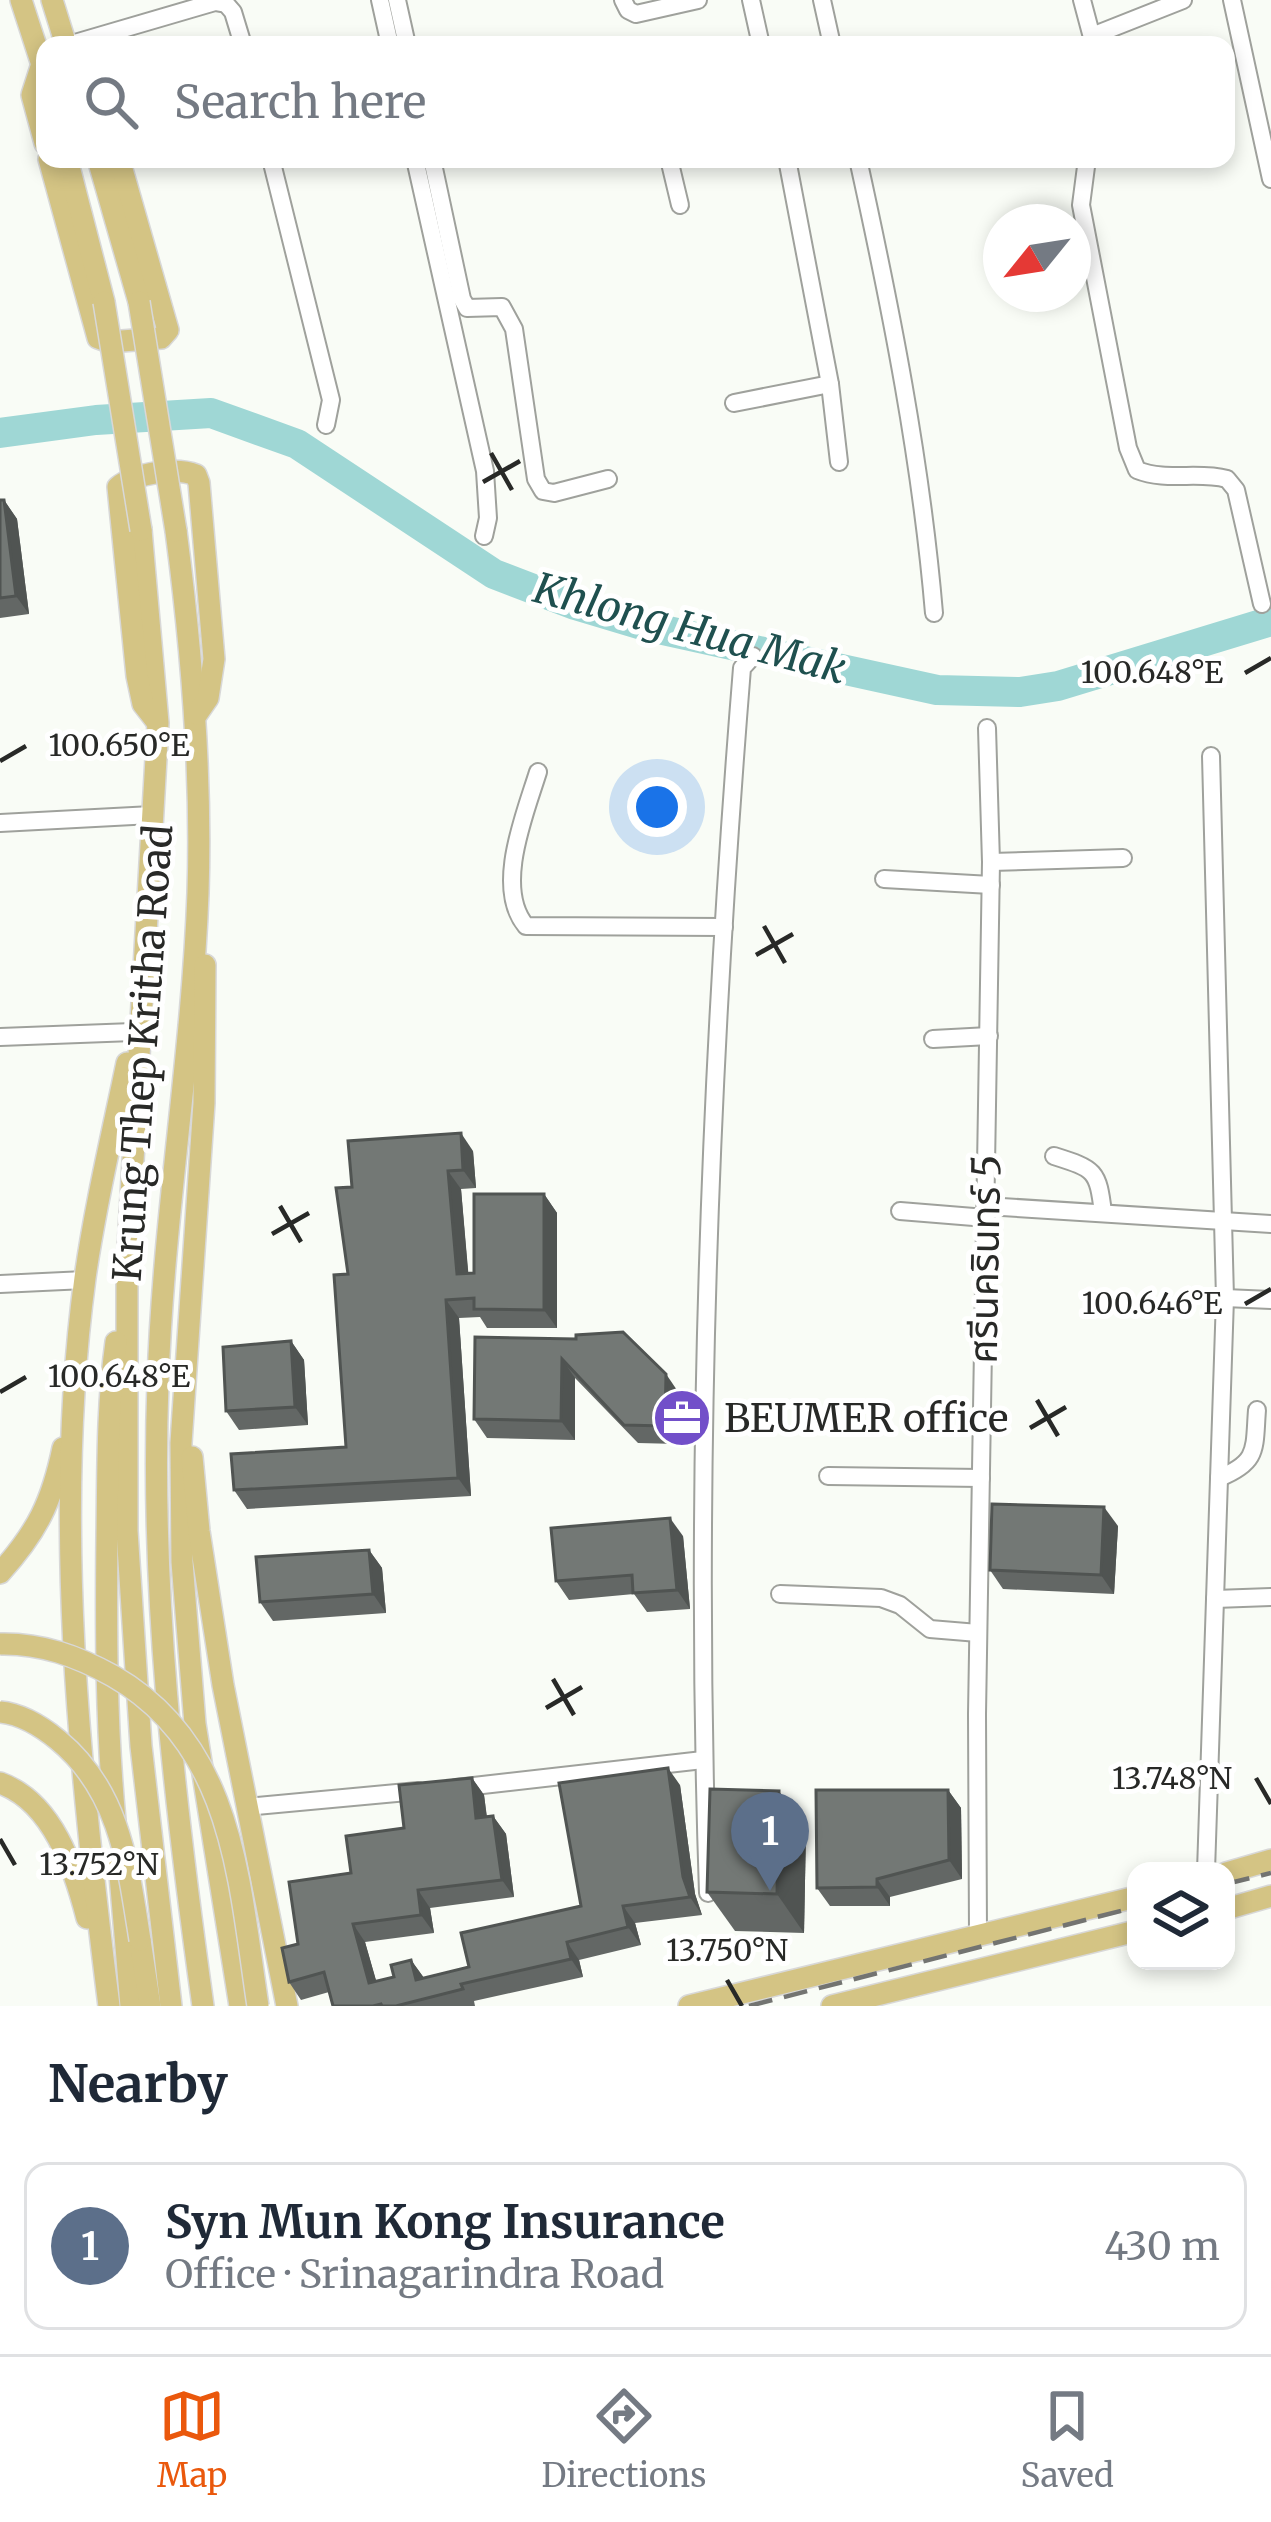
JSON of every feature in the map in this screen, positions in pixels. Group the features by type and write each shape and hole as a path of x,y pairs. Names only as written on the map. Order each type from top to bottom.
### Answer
{"main road":[{"path":"21,0 36,45"},
{"path":"52,0 64,36"},
{"path":"51,168 98,338 110,342 161,338 168,330 122,168"},
{"name":"Krung Thep Kritha Road","path":"69,168 104,302 141,530 158,723 128,1266 127,1531 141,1746 171,2006"},
{"name":"Krung Thep Kritha Road","path":"101,168 139,302 176,531 197,714 198,893 162,1286 156,1529 170,1735 203,2006"},
{"path":"158,723 143,704 136,676 118,487 128,479 185,471 199,483 214,658 208,698 197,714"},
{"path":"198,893 206,1028 180,1492 196,1724 240,2006"},
{"path":"108,2006 82,1778 73,1471 85,1280 142,992"},
{"path":"128,1266 109,1393 106,1638 108,1742 131,2006"},
{"path":"0,1573 28,1542 53,1496 79,1346"},
{"path":"188,1378 199,1531 246,1807 287,2006"},
{"path":"0,1643 25,1643 80,1658 135,1689 179,1728 211,1780 235,1858 258,2006"},
{"path":"0,1712 13,1714 59,1740 92,1774 109,1802 131,1883 150,2006"},
{"path":"0,1783 10,1786 45,1817 62,1846 81,1895 108,2006"},
{"path":"1235,1871 1271,1861"},
{"path":"1235,1906 1271,1896"},
{"path":"689,2006 1127,1899"},
{"path":"832,2006 1127,1933"}],"street":[{"path":"380,0 388,36"},
{"path":"397,0 405,36"},
{"path":"623,0 636,14 698,0"},
{"path":"752,0 759,36"},
{"path":"822,0 830,36"},
{"path":"1082,0 1092,36"},
{"path":"1104,36 1183,0"},
{"path":"1232,0 1271,179"},
{"path":"98,36 215,2 233,12 240,36"},
{"path":"273,168 331,400 326,425"},
{"path":"418,168 485,471 488,518 484,536"},
{"path":"434,168 462,299 467,308 502,307 514,329 536,479 544,491 554,493 608,479"},
{"path":"671,168 680,206"},
{"path":"789,168 830,384 839,462"},
{"path":"860,168 918,464 934,613"},
{"path":"1086,168 1081,205 1127,448 1138,470 1154,477 1227,479 1235,490 1262,604"},
{"path":"734,404 830,384"},
{"path":"708,1893 704,1760 710,1167 742,668 753,656"},
{"name":"ศรีนครินทร์ 5","path":"978,1934 978,1633 991,885 986,728"},
{"path":"1206,1862 1225,1298 1211,755"},
{"path":"538,772 515,849 513,903 526,926 724,928"},
{"path":"0,823 152,815"},
{"path":"991,862 1124,858"},
{"path":"884,879 991,885"},
{"path":"0,1037 134,1032"},
{"path":"933,1039 988,1036"},
{"path":"1054,1156 1093,1170 1099,1180 1102,1213"},
{"path":"900,1211 1102,1213 1271,1225"},
{"path":"0,1284 85,1280"},
{"path":"1225,1298 1271,1300"},
{"path":"1219,1478 1240,1470 1253,1456 1257,1410"},
{"path":"828,1476 981,1478"},
{"path":"780,1594 880,1598 900,1605 931,1629 978,1633"},
{"path":"1215,1599 1271,1597"},
{"path":"246,1807 704,1760"}],"building":[{"path":"0,500 4,500 16,596 0,598"},
{"path":"461,1133 463,1170 448,1171 457,1274 474,1273 474,1194 544,1194 544,1310 474,1309 474,1298 446,1300 458,1478 234,1490 231,1454 346,1447 334,1275 348,1274 336,1188 352,1187 348,1141"},
{"path":"623,1332 666,1374 665,1426 624,1425 562,1359 561,1421 474,1419 475,1337 576,1339 576,1335"},
{"path":"291,1341 295,1407 226,1411 223,1347"},
{"path":"992,1504 1104,1507 1101,1575 990,1570"},
{"path":"670,1518 677,1590 633,1593 632,1575 556,1581 551,1528"},
{"path":"369,1550 373,1594 260,1602 256,1557"},
{"path":"668,1768 690,1897 623,1906 628,1927 567,1942 571,1959 461,1984 463,1989 396,2006 333,2006 324,1972 289,1982 282,1948 298,1944 289,1882 351,1873 346,1836 404,1828 399,1785 472,1778 476,1818 493,1816 502,1880 418,1890 421,1915 353,1924 369,1983 394,1977 391,1965 411,1960 416,1980 469,1967 461,1933 581,1906 559,1783"},
{"path":"710,1789 779,1791 777,1894 707,1892"},
{"path":"816,1790 948,1790 949,1860 877,1879 877,1887 817,1888"}],"waterway":[{"name":"Khlong Hua Mak","path":"0,433 96,420 211,413 297,444 494,574 575,605 645,626 937,690 1020,692 1058,686 1271,621"}],"railway":[{"path":"1235,1882 1271,1873"},
{"path":"749,2006 1127,1909"}],"place":[{"name":"BEUMER office","path":"682,1418"},
{"name":"Syn Mun Kong Insurance","path":"770,1891"}]}
